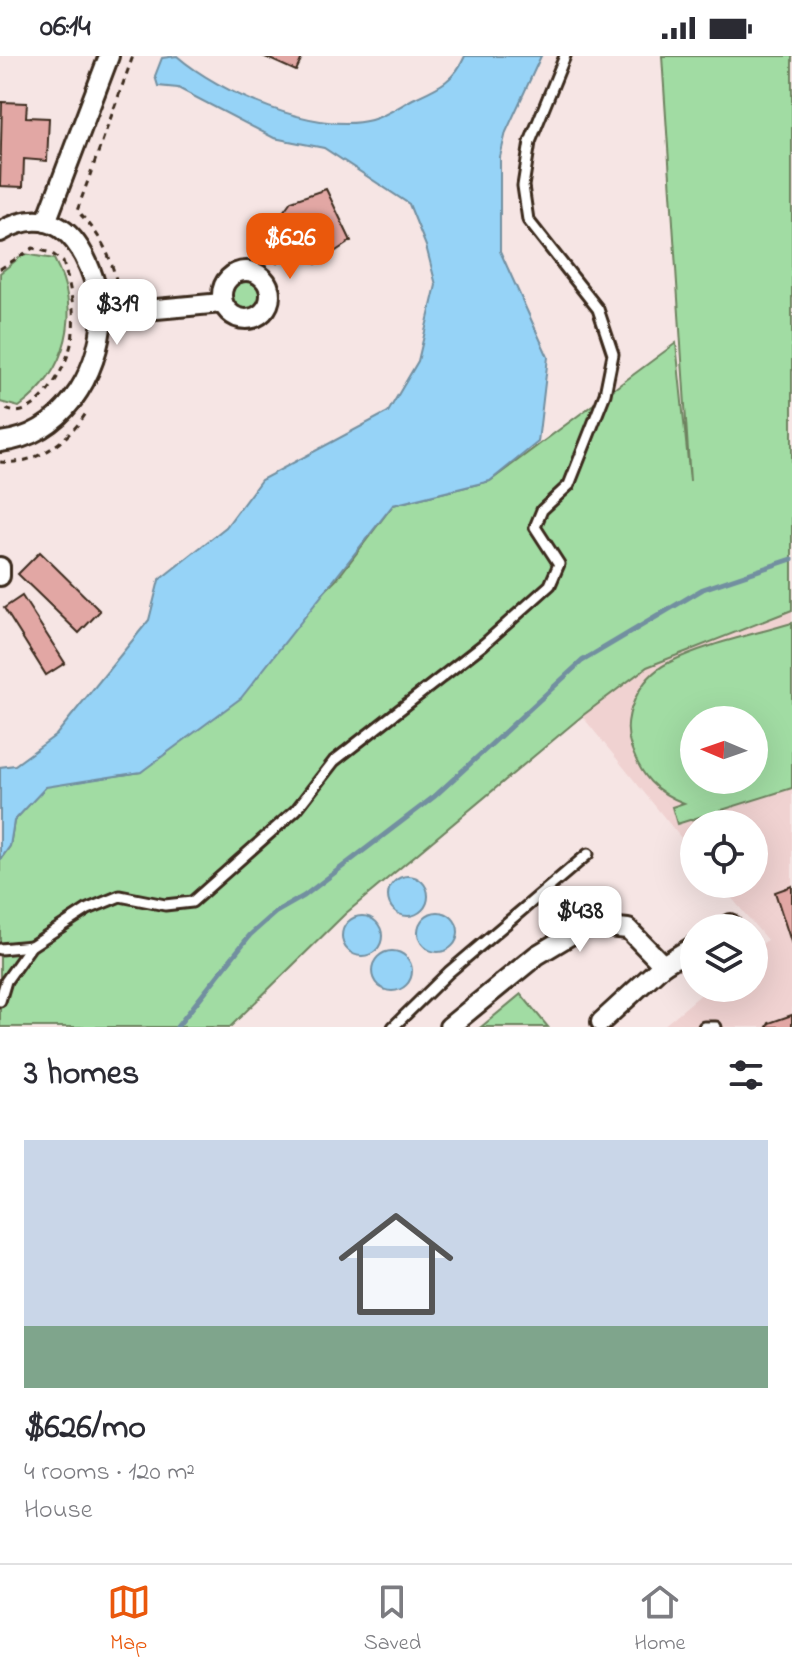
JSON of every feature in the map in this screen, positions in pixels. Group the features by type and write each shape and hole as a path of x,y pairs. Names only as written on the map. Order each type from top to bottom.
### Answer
{"street":[{"path":"46,222 109,56"},
{"path":"0,232 12,225 58,224 81,247 102,314 90,365 65,411 49,427 31,437 0,442"},
{"path":"102,314 222,303"},
{"path":"0,567 0,576"},
{"path":"449,1027 537,955 587,925 628,929 663,965"},
{"path":"601,1022 663,965 680,955"}],"lane":[{"path":"0,1001 6,981 31,946 88,909 120,896 165,905 192,902 296,810 334,761 484,644 550,585 559,564 535,527 542,510 569,485 605,394 613,354 598,309 528,220 523,186 530,142 565,56"},
{"path":"393,1027 449,972 588,854"},
{"path":"0,949 31,946"},
{"path":"704,1027 716,1027"}],"path":[{"path":"132,295 119,294 114,266 101,238 77,211 133,56"},
{"path":"0,269 33,248 51,253 63,262 73,316 67,357 50,387 26,410 15,412 0,407"}],"shaded area":[{"path":"792,610 792,1027 662,1027 692,1002 768,1002 768,914 745,914 732,898 768,898 768,810 680,810 680,837 582,716 647,667"}],"green space":[{"path":"662,56 792,56 792,610 647,667 582,716 345,914 230,1027 0,1027 0,860 10,846 14,821 46,786 141,772 337,579 393,505 490,481 676,343 690,481"},
{"path":"24,254 54,259 68,300 68,320 59,359 49,377 19,407 0,402 0,273"},
{"path":"246,282 256,286 260,296 256,306 246,310 236,306 232,296 236,286"},
{"path":"792,623 792,788 722,810 680,810 680,823 677,824 672,807 684,803 657,788 639,766 628,735 630,711 641,688 658,669 713,645"},
{"path":"521,994 548,1027 481,1027"}],"water":[{"path":"177,56 217,83 269,107 296,116 349,123 377,118 438,86 456,72 465,56 541,56 506,132 500,157 500,251 548,357 538,442 490,481 393,505 241,698 141,772 46,787 14,821 10,846 0,860 0,767 15,765 56,735 149,620 159,580 226,527 261,480 388,412 418,361 436,285 426,246 409,204 324,148 274,138 178,88 158,86 155,76 162,58"},
{"path":"408,876 422,882 428,896 422,910 408,916 394,910 388,896 394,882"},
{"path":"438,912 452,918 458,932 452,946 438,952 424,946 418,932 424,918"},
{"path":"362,916 376,922 382,936 376,950 362,956 348,950 342,936 348,922"},
{"path":"392,951 406,957 412,971 406,985 392,991 378,985 372,971 378,957"}],"building":[{"path":"263,56 303,56 296,71"},
{"path":"2,102 27,103 26,117 49,118 47,161 24,159 23,187 0,186"},
{"path":"326,189 351,241 316,264 303,253 308,246 294,236 277,263 256,249 291,201"},
{"path":"40,552 100,611 79,633 18,574"},
{"path":"22,596 65,663 46,675 4,608"},
{"path":"792,886 792,945 775,892"},
{"path":"792,1015 792,1027 767,1027 769,1023"}],"waterway":[{"path":"177,1027 250,935 276,912 304,896 435,796 582,661 703,589 792,559"}]}
